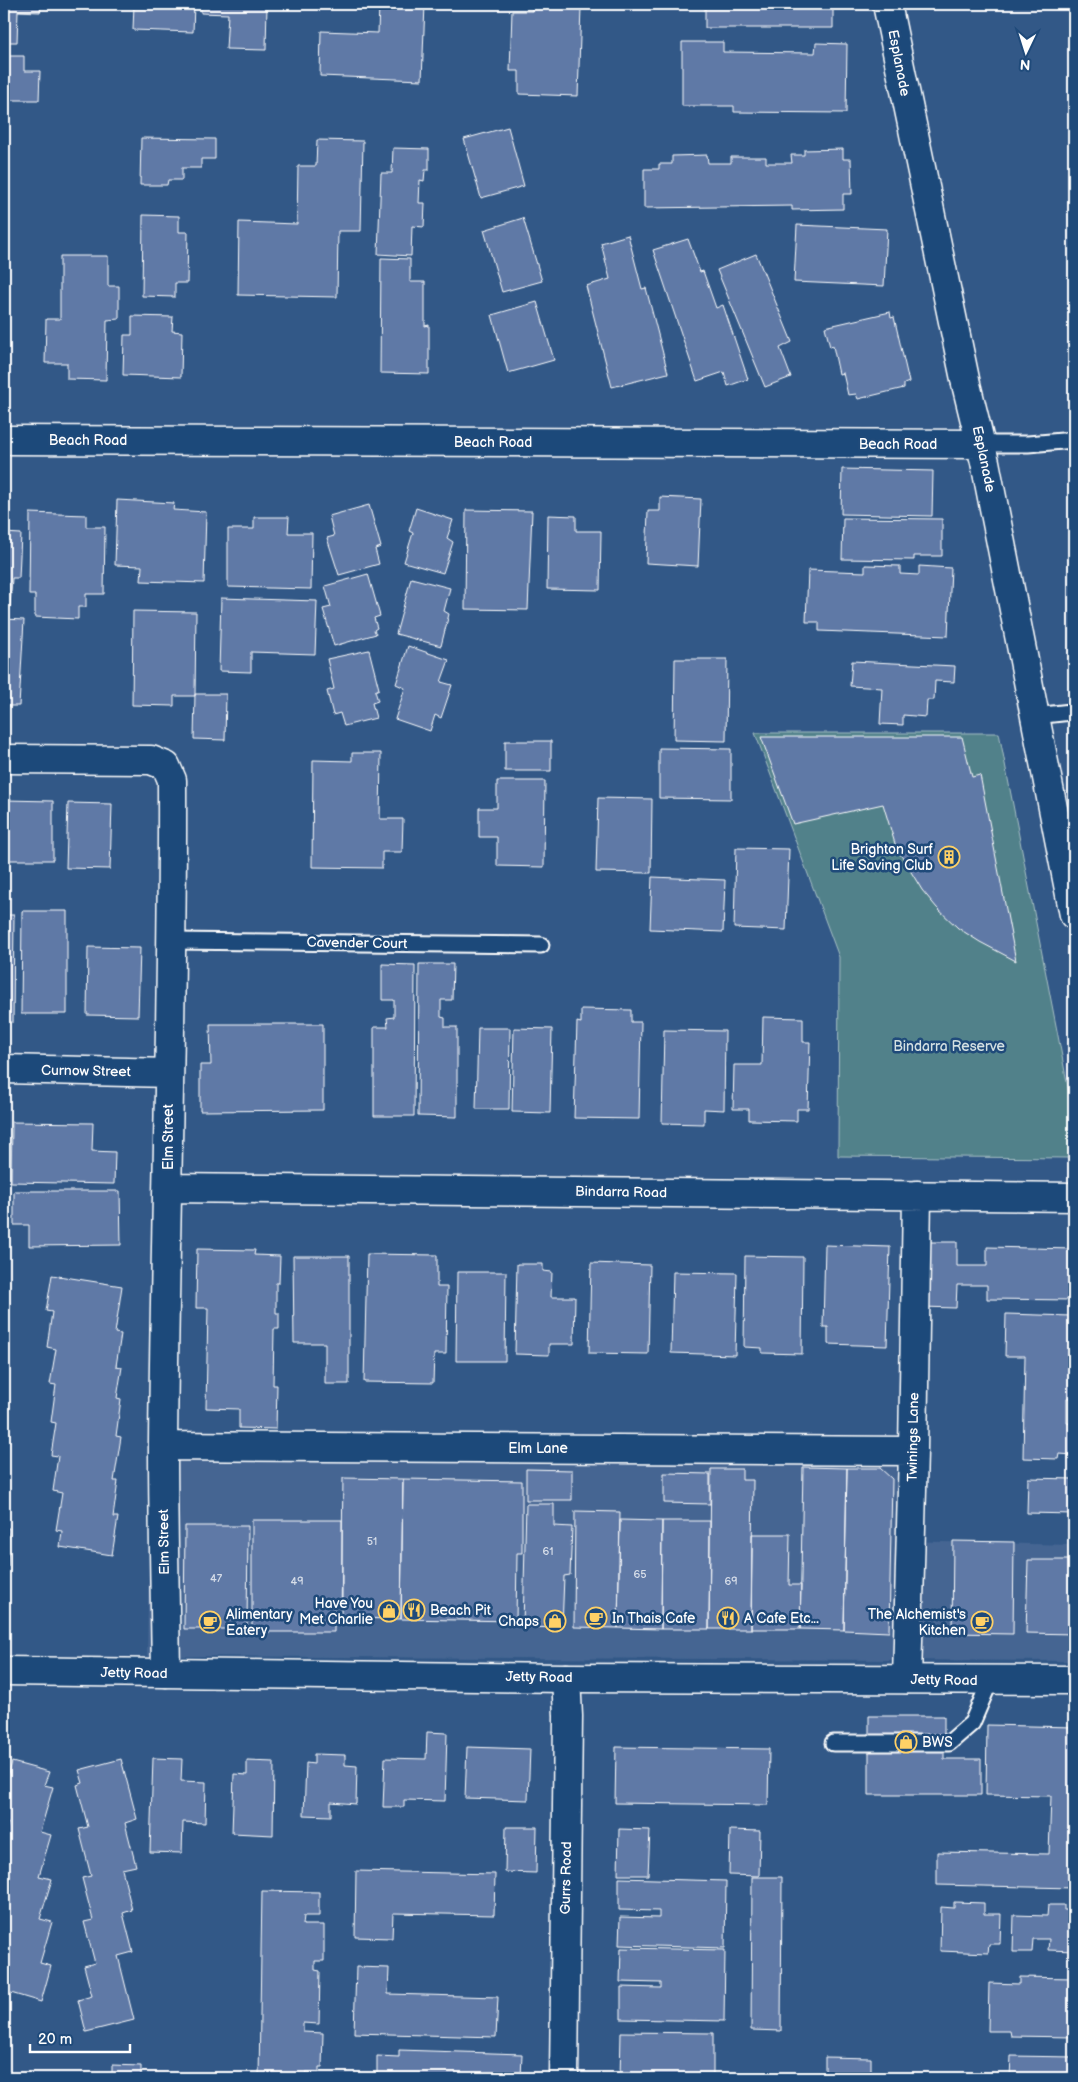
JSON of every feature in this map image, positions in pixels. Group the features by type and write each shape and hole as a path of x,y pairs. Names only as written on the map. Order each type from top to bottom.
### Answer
{"street":[{"name":"Esplanade","path":"887,4 962,365 982,444 1074,915"},
{"name":"Beach Road","path":"4,440 982,444"},
{"name":"Elm Street","path":"4,759 151,760 166,766 172,780 173,941 168,1073 168,1188 163,1446 166,1673"},
{"name":"Curnow Street","path":"4,1069 168,1073"},
{"name":"Bindarra Road","path":"168,1188 1074,1197"},
{"name":"Twinings Lane","path":"907,1679 917,1195"},
{"name":"Elm Lane","path":"163,1446 913,1451"},
{"name":"Jetty Road","path":"4,1671 566,1678 758,1677 990,1681 1074,1680"},
{"name":"Gurrs Road","path":"564,2078 568,1716 566,1678"}],"lane":[{"path":"982,444 1028,444 1074,440"},
{"path":"1035,716 1072,712 1074,715"},
{"name":"Cavender Court","path":"173,941 541,945"},
{"path":"833,1743 949,1743 972,1724 990,1681"}],"shaded area":[{"path":"151,1438 896,1441 897,1541 1074,1545 1074,1661 147,1656"}],"green space":[{"name":"Bindarra Reserve","path":"755,733 999,733 1074,1118 1074,1151 1068,1158 838,1156 839,957"}],"building":[{"path":"4,4 41,4 40,12 18,11 17,42 4,42"},
{"path":"134,4 194,4 193,32 133,30"},
{"path":"201,4 267,4 266,50 226,49 228,14 201,13"},
{"path":"379,4 425,4 422,80 320,76 321,31 378,33"},
{"path":"705,4 833,4 833,28 705,28"},
{"path":"532,5 581,7 578,96 519,94 519,71 510,71 512,11 532,11"},
{"path":"682,42 723,42 723,52 815,53 816,43 847,44 846,113 734,112 734,106 682,106"},
{"path":"4,56 24,56 24,71 40,71 39,100 4,100"},
{"path":"508,127 524,186 481,198 464,139"},
{"path":"141,138 215,139 215,159 201,159 201,168 182,168 182,180 168,180 167,185 140,185"},
{"path":"317,140 363,141 361,231 338,231 337,297 238,295 239,222 297,224 298,166 316,166"},
{"path":"393,148 429,149 429,170 425,170 424,181 420,180 419,203 425,203 424,227 412,226 411,256 378,254 381,173 392,173"},
{"path":"843,149 843,159 851,159 852,194 843,194 843,209 792,210 792,206 644,208 644,169 659,169 659,164 672,164 672,156 707,155 708,163 731,163 731,157 766,157 766,163 792,163 791,155 804,155 804,150"},
{"path":"143,215 179,216 179,232 188,232 187,283 175,283 175,297 142,296"},
{"path":"523,218 542,281 502,292 484,230"},
{"path":"797,225 887,229 884,286 794,282"},
{"path":"628,235 642,289 646,288 668,373 612,387 586,286 610,279 601,243"},
{"path":"688,239 700,272 703,271 716,308 723,305 748,379 728,386 724,372 697,381 653,250"},
{"path":"756,254 792,342 780,348 791,377 765,387 717,270"},
{"path":"60,256 108,256 108,286 119,286 119,319 107,320 106,380 67,379 67,363 45,363 46,319 60,319"},
{"path":"381,258 410,259 410,282 425,282 425,326 429,325 429,374 380,373"},
{"path":"537,302 554,360 508,373 492,315"},
{"path":"890,312 891,318 894,317 909,382 904,384 904,388 858,399 856,394 848,395 843,373 839,374 833,346 830,347 825,327"},
{"path":"132,316 173,317 172,331 182,332 181,377 123,375 124,335 132,335"},
{"path":"842,469 933,471 932,516 841,514"},
{"path":"660,497 701,499 698,566 646,563 648,511 660,511"},
{"path":"117,500 174,503 173,510 206,512 204,583 141,581 142,566 115,565"},
{"path":"369,505 381,547 375,549 379,564 339,575 327,538 334,536 329,516"},
{"path":"416,508 453,520 447,538 453,542 443,573 404,562 413,533 409,531"},
{"path":"466,510 532,511 528,610 465,609"},
{"path":"30,513 86,515 86,527 105,527 104,594 86,594 86,607 78,607 78,619 35,617 35,595 29,595"},
{"path":"548,515 576,516 576,531 601,531 600,590 547,589"},
{"path":"254,517 289,517 288,533 312,533 311,589 228,587 228,529 254,529"},
{"path":"843,518 942,519 942,556 914,556 914,560 842,559"},
{"path":"4,533 21,534 19,578 12,578 10,607 4,607"},
{"path":"865,565 900,566 900,574 919,575 919,566 951,568 948,636 819,631 819,622 806,622 808,570 865,572"},
{"path":"368,574 380,616 374,618 377,628 374,630 376,634 334,646 323,609 331,607 325,586"},
{"path":"411,578 450,588 444,611 449,614 441,646 396,634"},
{"path":"221,598 317,601 315,654 251,652 251,672 219,671"},
{"path":"133,611 196,612 195,696 174,696 174,706 132,705"},
{"path":"4,619 24,620 19,706 4,706"},
{"path":"408,646 449,660 441,682 452,685 441,718 435,715 430,731 395,719 405,688 396,684"},
{"path":"369,650 379,689 375,691 378,701 372,703 376,718 344,726 340,713 333,715 327,691 334,689 327,659"},
{"path":"675,659 727,659 726,741 674,740"},
{"path":"852,661 955,666 954,682 935,681 934,700 927,700 926,717 903,715 903,725 880,724 882,688 850,686"},
{"path":"195,694 226,694 225,740 194,739"},
{"name":"Brighton Surf Life Saving Club","path":"761,737 962,737 972,777 980,775 1016,961 958,928 937,908 922,890 896,847 883,804 793,824"},
{"path":"505,741 551,741 551,771 505,771"},
{"path":"659,748 731,749 731,799 659,798"},
{"path":"352,753 381,753 380,819 403,819 402,852 382,852 382,868 312,867 313,760 352,761"},
{"path":"497,781 545,781 544,867 497,866 497,837 479,837 479,808 497,808"},
{"path":"598,798 652,799 651,873 596,872"},
{"path":"4,800 53,801 53,860 4,860"},
{"path":"68,803 112,804 110,869 66,868"},
{"path":"736,848 789,849 786,930 734,928"},
{"path":"652,877 725,880 723,932 650,929"},
{"path":"22,911 67,911 67,1014 21,1014"},
{"path":"4,915 14,915 13,1022 4,1022"},
{"path":"88,947 140,948 138,1016 87,1015"},
{"path":"382,964 415,965 414,1116 374,1116 374,1027 388,1027 387,1018 394,1017 394,1000 382,1000"},
{"path":"419,964 453,964 452,1000 441,1000 441,1017 445,1018 445,1027 457,1027 457,1117 418,1116"},
{"path":"581,1009 631,1010 631,1022 641,1022 639,1119 574,1118 577,1022 581,1023"},
{"path":"763,1017 803,1018 803,1042 810,1042 808,1109 797,1109 797,1121 749,1120 749,1109 733,1109 734,1065 762,1065"},
{"path":"210,1024 323,1024 323,1110 200,1111 200,1065 211,1065"},
{"path":"478,1028 510,1028 509,1109 476,1109"},
{"path":"514,1028 552,1029 550,1113 512,1112"},
{"path":"664,1030 725,1031 724,1110 704,1109 704,1124 662,1123"},
{"path":"12,1122 93,1123 92,1151 115,1152 114,1184 11,1182"},
{"path":"14,1191 120,1191 121,1245 29,1246 29,1225 14,1225"},
{"path":"923,1242 957,1242 957,1266 987,1266 987,1247 1074,1249 1074,1300 987,1299 987,1285 957,1285 956,1308 922,1307"},
{"path":"825,1245 890,1247 887,1346 828,1344 828,1327 823,1327"},
{"path":"197,1249 255,1250 254,1255 280,1256 279,1283 276,1283 276,1313 279,1313 279,1329 274,1329 273,1385 277,1385 276,1429 239,1428 239,1409 206,1408 208,1308 196,1308"},
{"path":"367,1254 437,1255 437,1287 447,1287 446,1354 434,1354 433,1383 364,1382"},
{"path":"293,1256 349,1256 349,1384 325,1384 325,1343 294,1343"},
{"path":"745,1256 803,1257 802,1354 762,1353 762,1348 744,1347"},
{"path":"591,1263 650,1265 648,1354 589,1353"},
{"path":"517,1264 543,1264 543,1271 552,1272 551,1297 575,1297 574,1344 549,1344 549,1355 515,1354"},
{"path":"457,1272 506,1272 505,1361 456,1361"},
{"path":"673,1272 737,1273 735,1355 671,1353"},
{"path":"52,1275 122,1286 115,1333 121,1334 116,1366 122,1367 117,1398 121,1399 116,1436 121,1437 114,1481 118,1481 113,1517 118,1517 112,1555 60,1547 62,1531 56,1530 62,1493 53,1491 58,1456 51,1455 56,1423 51,1422 56,1385 50,1384 56,1349 47,1347 52,1312 46,1311"},
{"path":"1006,1314 1071,1316 1070,1364 1074,1364 1074,1398 1067,1398 1067,1423 1074,1424 1074,1455 1059,1454 1058,1459 1023,1458 1025,1356 1005,1356"},
{"path":"803,1467 847,1468 844,1630 800,1629"},
{"path":"847,1468 880,1468 892,1479 889,1632 844,1630"},
{"path":"526,1469 572,1470 572,1500 526,1500"},
{"path":"711,1469 742,1469 742,1480 753,1480 751,1629 709,1629"},
{"path":"664,1473 710,1474 710,1504 664,1503"},
{"path":"343,1478 403,1479 401,1619 341,1618"},
{"path":"1028,1478 1074,1479 1074,1514 1027,1513"},
{"path":"403,1479 522,1481 522,1553 517,1553 516,1621 401,1619"},
{"path":"526,1504 554,1504 554,1526 572,1527 570,1575 564,1576 562,1628 523,1627"},
{"path":"575,1511 620,1512 618,1628 574,1627"},
{"path":"252,1520 342,1520 342,1601 334,1601 334,1632 252,1632"},
{"path":"620,1520 662,1521 661,1629 618,1628"},
{"path":"662,1521 710,1521 709,1629 661,1629"},
{"path":"185,1526 248,1526 247,1629 184,1629"},
{"path":"4,1528 9,1528 8,1566 4,1566"},
{"path":"752,1534 790,1534 789,1585 801,1585 800,1629 751,1629"},
{"path":"953,1541 1014,1542 1013,1634 952,1633"},
{"path":"1028,1560 1074,1560 1074,1634 1026,1633"},
{"name":"BWS","path":"869,1716 944,1716 944,1759 981,1759 981,1795 869,1795"},
{"path":"987,1725 1074,1727 1074,1888 937,1885 937,1852 1049,1854 1051,1796 986,1795"},
{"path":"427,1732 447,1733 445,1801 404,1800 404,1807 383,1807 385,1758 426,1759"},
{"path":"467,1747 530,1749 528,1800 465,1798"},
{"path":"616,1747 769,1749 768,1805 615,1803"},
{"path":"314,1754 345,1755 345,1765 357,1766 356,1804 331,1802 331,1816 304,1815 306,1763 314,1764"},
{"path":"153,1758 182,1759 181,1781 206,1782 205,1823 183,1822 182,1853 150,1852"},
{"path":"121,1759 137,1819 125,1823 136,1866 122,1869 132,1910 123,1913 133,1952 118,1956 134,2020 86,2032 78,2000 92,1996 84,1966 95,1963 84,1922 93,1920 82,1878 91,1876 79,1829 88,1827 77,1785 83,1783 79,1770"},
{"path":"247,1761 274,1762 273,1835 232,1833 234,1774 247,1775"},
{"path":"12,1762 49,1772 44,1785 53,1787 40,1832 51,1835 39,1876 52,1879 40,1919 52,1922 40,1963 51,1966 41,2002 4,1991 4,1877 7,1868 4,1867 4,1839 8,1823 4,1822 4,1791"},
{"path":"506,1827 537,1827 536,1873 505,1872"},
{"path":"619,1829 650,1830 648,1875 618,1875"},
{"path":"730,1830 760,1831 759,1876 729,1875"},
{"path":"356,1871 495,1874 494,1915 393,1913 392,1938 355,1937"},
{"path":"752,1877 782,1877 781,2031 751,2030"},
{"path":"619,1878 726,1881 725,1948 619,1945 620,1917 659,1918 659,1911 619,1910"},
{"path":"262,1891 319,1892 319,1916 304,1916 303,1925 324,1925 324,1961 315,1961 315,1970 320,1971 319,2024 303,2023 303,2032 323,2033 322,2067 319,2067 319,2072 306,2072 306,2078 259,2078"},
{"path":"954,1902 984,1903 984,1914 1001,1914 1000,1944 989,1944 988,1953 940,1951 941,1907 954,1908"},
{"path":"1048,1905 1064,1905 1064,1910 1074,1910 1074,1951 1048,1950 1049,1939 1033,1939 1032,1952 1013,1952 1014,1915 1047,1916"},
{"path":"621,1948 725,1950 724,2021 621,2019 621,1987 661,1988 661,1983 620,1982"},
{"path":"356,1967 389,1968 388,1994 498,1997 496,2037 354,2033"},
{"path":"1020,1977 1074,1978 1074,2037 1011,2036 1010,2031 988,2031 989,1983 1020,1984"},
{"path":"621,2032 713,2033 713,2078 620,2078"},
{"path":"399,2050 522,2054 521,2078 377,2078 377,2056 399,2057"},
{"path":"1011,2056 1074,2057 1074,2078 1010,2078"},
{"path":"825,2057 871,2058 871,2078 825,2078"},
{"path":"112,2065 141,2066 141,2078 112,2078"}],"place":[{"name":"Brighton Surf Life Saving Club","path":"949,857"},
{"name":"Beach Pit","path":"414,1610"},
{"name":"Have You Met Charlie","path":"389,1611"},
{"name":"In Thais Cafe","path":"596,1618"},
{"name":"A Cafe Etc...","path":"728,1618"},
{"name":"Chaps","path":"555,1621"},
{"name":"Alimentary Eatery","path":"210,1622"},
{"name":"The Alchemist's Kitchen","path":"982,1622"},
{"name":"BWS","path":"906,1742"}]}
